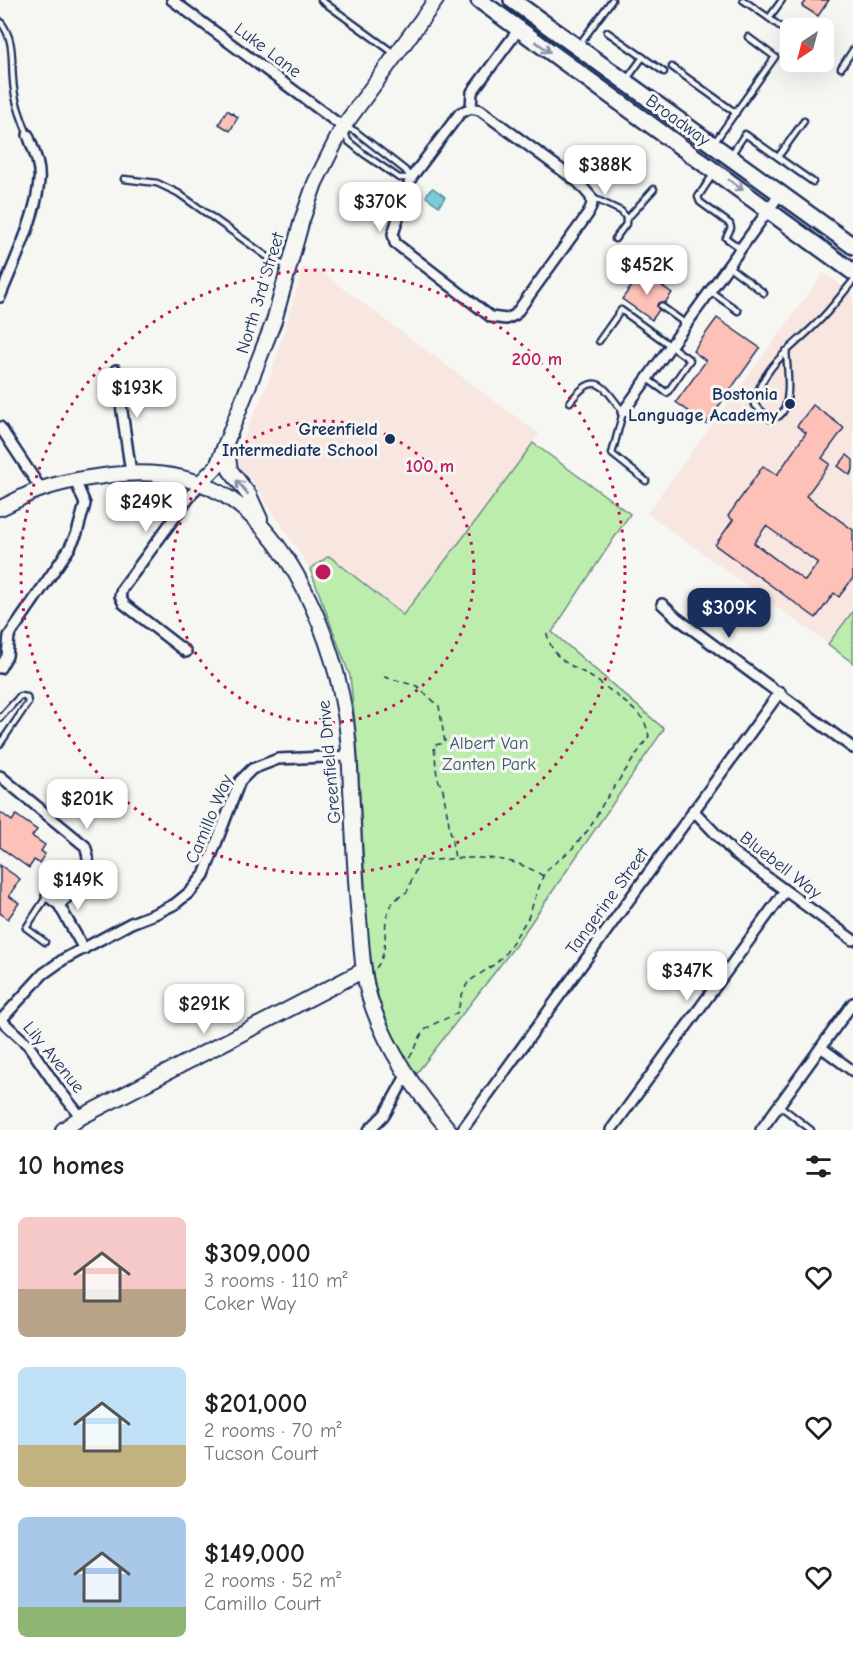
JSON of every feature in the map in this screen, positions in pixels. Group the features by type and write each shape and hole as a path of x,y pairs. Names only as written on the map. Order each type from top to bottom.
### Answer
{"main road":[{"name":"North 3rd Street","path":"200,483 217,466 274,321 288,266 315,183 343,127 436,0"},
{"name":"Broadway","path":"479,0 853,272"},
{"name":"Broadway","path":"512,0 780,194 851,241"},
{"path":"226,446 230,470 249,495 263,526"},
{"name":"Greenfield Drive","path":"0,508 40,489 75,480 131,473 171,475 200,483 228,497 263,526 306,592 325,637 337,674 345,715 358,909 364,970 370,999 392,1053 403,1071 449,1130"},
{"path":"63,1130 81,1117 364,970"}],"street":[{"name":"Luke Lane","path":"172,0 343,127"},
{"path":"471,108 472,92 519,29"},
{"path":"471,108 480,110 578,182 591,197 588,214 515,315 506,319 491,317 394,243 393,234 411,178 460,113 471,108"},
{"path":"0,297 30,222 40,180 36,158 28,135"},
{"path":"623,412 780,194"},
{"path":"116,370 131,473"},
{"path":"0,427 40,489"},
{"path":"0,668 7,656 9,636 69,549 77,533 85,504 75,480"},
{"name":"North 3rd Street","path":"186,652 124,604 120,596 128,579 200,483"},
{"path":"663,603 677,618 853,748"},
{"name":"Tangerine Street","path":"462,1130 780,692"},
{"name":"Camillo Way","path":"1,1019 43,974 64,959 131,922 157,914 175,904 191,891 204,875 240,781 252,769 278,759 349,756"},
{"path":"0,776 85,846 87,865 82,884 59,905"},
{"name":"Bluebell Way","path":"693,810 734,853 853,940"},
{"path":"611,1130 785,891"},
{"path":"46,896 59,905 84,949"},
{"path":"761,1130 853,1004"},
{"name":"Lily Avenue","path":"1,1019 29,1046 81,1117"},
{"path":"822,1048 853,1071"},
{"path":"369,1130 385,1114 403,1071"}],"lane":[{"path":"321,0 395,54"},
{"path":"577,47 612,0"},
{"path":"743,0 780,26"},
{"path":"769,18 782,0"},
{"path":"0,21 7,30 12,47 17,108 28,135"},
{"path":"607,32 664,72"},
{"path":"713,145 776,57 748,37"},
{"path":"841,68 853,50"},
{"path":"625,82 643,57"},
{"path":"672,68 736,113"},
{"path":"778,158 804,121"},
{"path":"343,127 355,131 405,170 411,178"},
{"path":"343,127 348,141 364,154 399,178 411,178"},
{"path":"729,157 745,134 813,182"},
{"path":"716,171 698,197 700,202 730,224 731,228 726,238 740,249"},
{"path":"124,179 157,183 178,193 272,260 288,266"},
{"path":"615,239 626,224 626,220 654,189"},
{"path":"591,197 621,211 626,220"},
{"path":"728,266 764,292"},
{"path":"786,351 787,406 780,415 770,419 754,404 758,387 765,374 786,351 817,323 853,281"},
{"path":"710,291 738,311"},
{"path":"661,306 686,324"},
{"path":"599,341 621,310 690,360 667,393 646,378"},
{"path":"570,402 584,386 599,384 604,387 623,412 612,454 646,481"},
{"path":"0,718 20,696 27,697 28,703 0,744"},
{"path":"45,942 26,928 46,896"},
{"path":"779,1105 811,1130"}],"path":[{"path":"403,1071 422,1033 432,1024 443,1022 458,1012 461,997 468,982 495,964 505,954 528,918 543,876 550,867 571,850 589,829 604,802 649,736 643,719 591,677 568,666 557,655 549,644 546,629"},
{"path":"384,677 417,686 439,706 445,742 434,745 437,777 443,790 455,859"},
{"path":"364,970 377,968 382,960 389,905 407,892 419,861 493,857 530,867 543,876"}],"shaded area":[{"name":"Greenfield Intermediate School","path":"303,268 321,272 539,434 403,615 329,557 310,569 255,484 234,460 270,378"},
{"name":"Bostonia Language Academy","path":"824,273 853,294 853,611 828,644 647,513"}],"green space":[{"name":"Albert Van Zanten Park","path":"533,443 630,514 552,632 664,729 515,946 413,1078 386,1019 372,973 369,956 357,742 350,676 310,569 329,556 403,615"},
{"path":"853,611 853,663 828,644"}],"water":[{"path":"433,188 445,197 439,206 426,197"}],"building":[{"path":"807,0 829,0 818,16 802,6"},
{"path":"227,110 238,117 230,131 219,124"},
{"path":"642,272 672,293 665,303 658,303 659,310 652,320 622,299"},
{"path":"717,318 760,348 706,424 676,402 706,361 693,351"},
{"path":"813,405 844,428 822,458 830,464 806,496 853,530 853,578 839,597 834,593 816,618 715,545 733,520 728,516 763,466 777,475 806,433 797,426","holes":["766,526 818,563 805,581 754,543"]},
{"path":"847,455 853,460 853,470 850,475 838,466"},
{"path":"0,812 12,821 16,815 37,830 32,836 45,845 41,851 45,854 39,863 34,860 29,868 0,847"},
{"path":"0,865 20,879 9,896 19,903 8,919 0,913"}],"place":[{"name":"Bostonia Language Academy","path":"790,404"},
{"name":"Greenfield Intermediate School","path":"390,439"}]}
